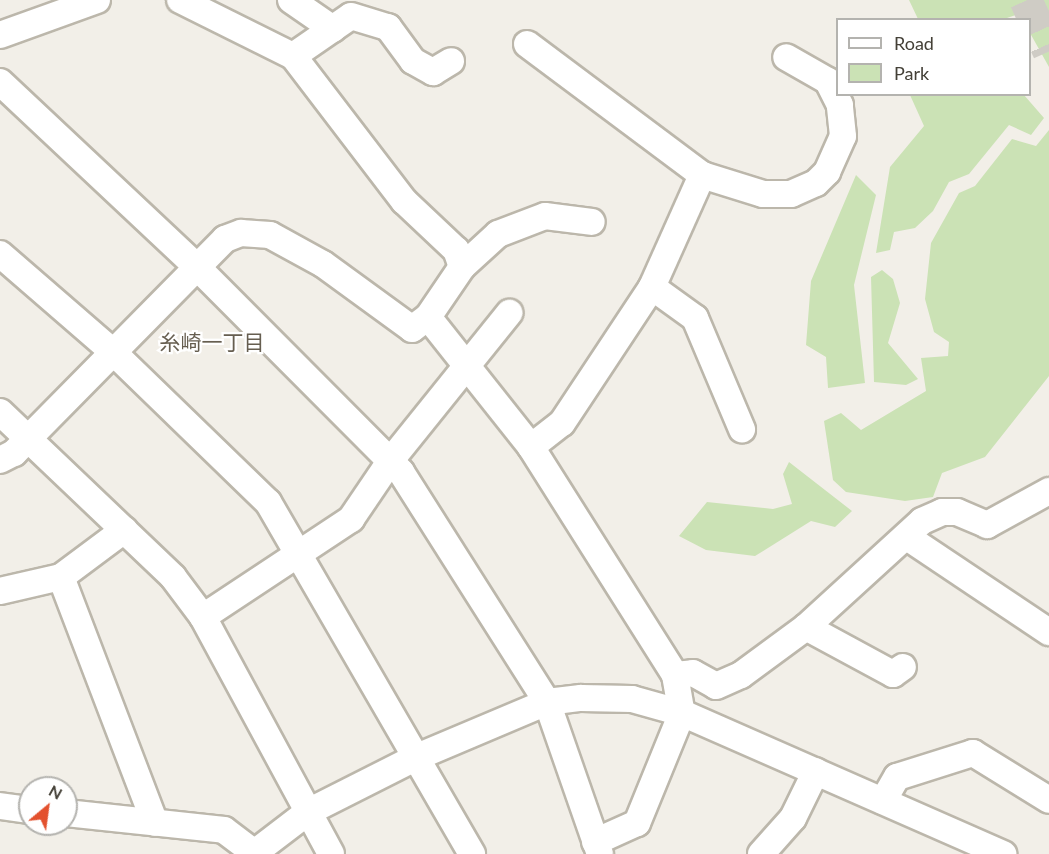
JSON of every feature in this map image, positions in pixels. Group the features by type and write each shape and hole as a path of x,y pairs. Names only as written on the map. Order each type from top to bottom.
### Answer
{"street":[{"path":"0,34 97,0"},
{"path":"180,0 293,56 404,201 456,250 462,267"},
{"path":"291,0 333,28"},
{"path":"293,56 351,16 388,27 413,61 433,72 451,61"},
{"path":"527,44 702,175 763,194 790,194 816,183 827,172 843,136 840,105 828,81 786,57"},
{"path":"0,82 195,265 391,460 547,702 597,848 637,823 682,713 675,675 531,447 470,364 428,317"},
{"path":"531,447 562,423 652,287 702,175"},
{"path":"0,460 28,438 195,265 225,238 242,233 270,235 323,264 412,329 428,317 462,267 498,234 545,216 592,222"},
{"path":"0,254 113,352 268,502 472,854"},
{"path":"652,287 695,318 742,429"},
{"path":"203,617 297,552 351,519 391,460 509,313"},
{"path":"0,412 173,578 203,617 331,854"},
{"path":"675,675 693,673 716,686 741,675 806,627 907,537 921,521 942,512 957,512 987,525 1049,491"},
{"path":"0,591 61,578 124,530"},
{"path":"907,537 1049,632"},
{"path":"61,578 155,823"},
{"path":"806,627 893,674 903,667"},
{"path":"78,814 224,830 254,853 308,812 417,757 547,702 582,698 632,699 682,713 1003,854"},
{"path":"883,801 897,777 973,753 1049,800"},
{"path":"761,854 793,818 816,771"},
{"path":"0,806 18,808"}],"green space":[{"path":"909,0 1049,0 1049,67 1031,35 1031,18 1021,18 1019,14 1007,18 918,18"},
{"path":"910,96 1025,96 1044,118 1031,135 1009,125 969,174 949,182 933,211 915,228 894,232 890,250 876,253 890,167 924,126"},
{"path":"1049,130 1049,376 985,457 942,473 933,497 905,501 846,492 833,480 824,421 841,413 861,430 926,391 921,358 948,356 949,342 934,332 925,299 931,243 959,193 975,186 1012,139 1036,146"},
{"path":"856,175 876,195 854,285 865,383 828,388 826,357 806,345 811,281"},
{"path":"882,270 893,279 900,303 888,343 918,379 906,385 874,382 871,277"},
{"path":"789,462 852,511 835,527 811,521 755,556 706,550 679,536 707,502 773,509 792,504 783,474"}],"tunnel":[{"path":"1026,0 1049,51"}],"district":[{"name":"糸崎一丁目","path":"212,342"}]}
